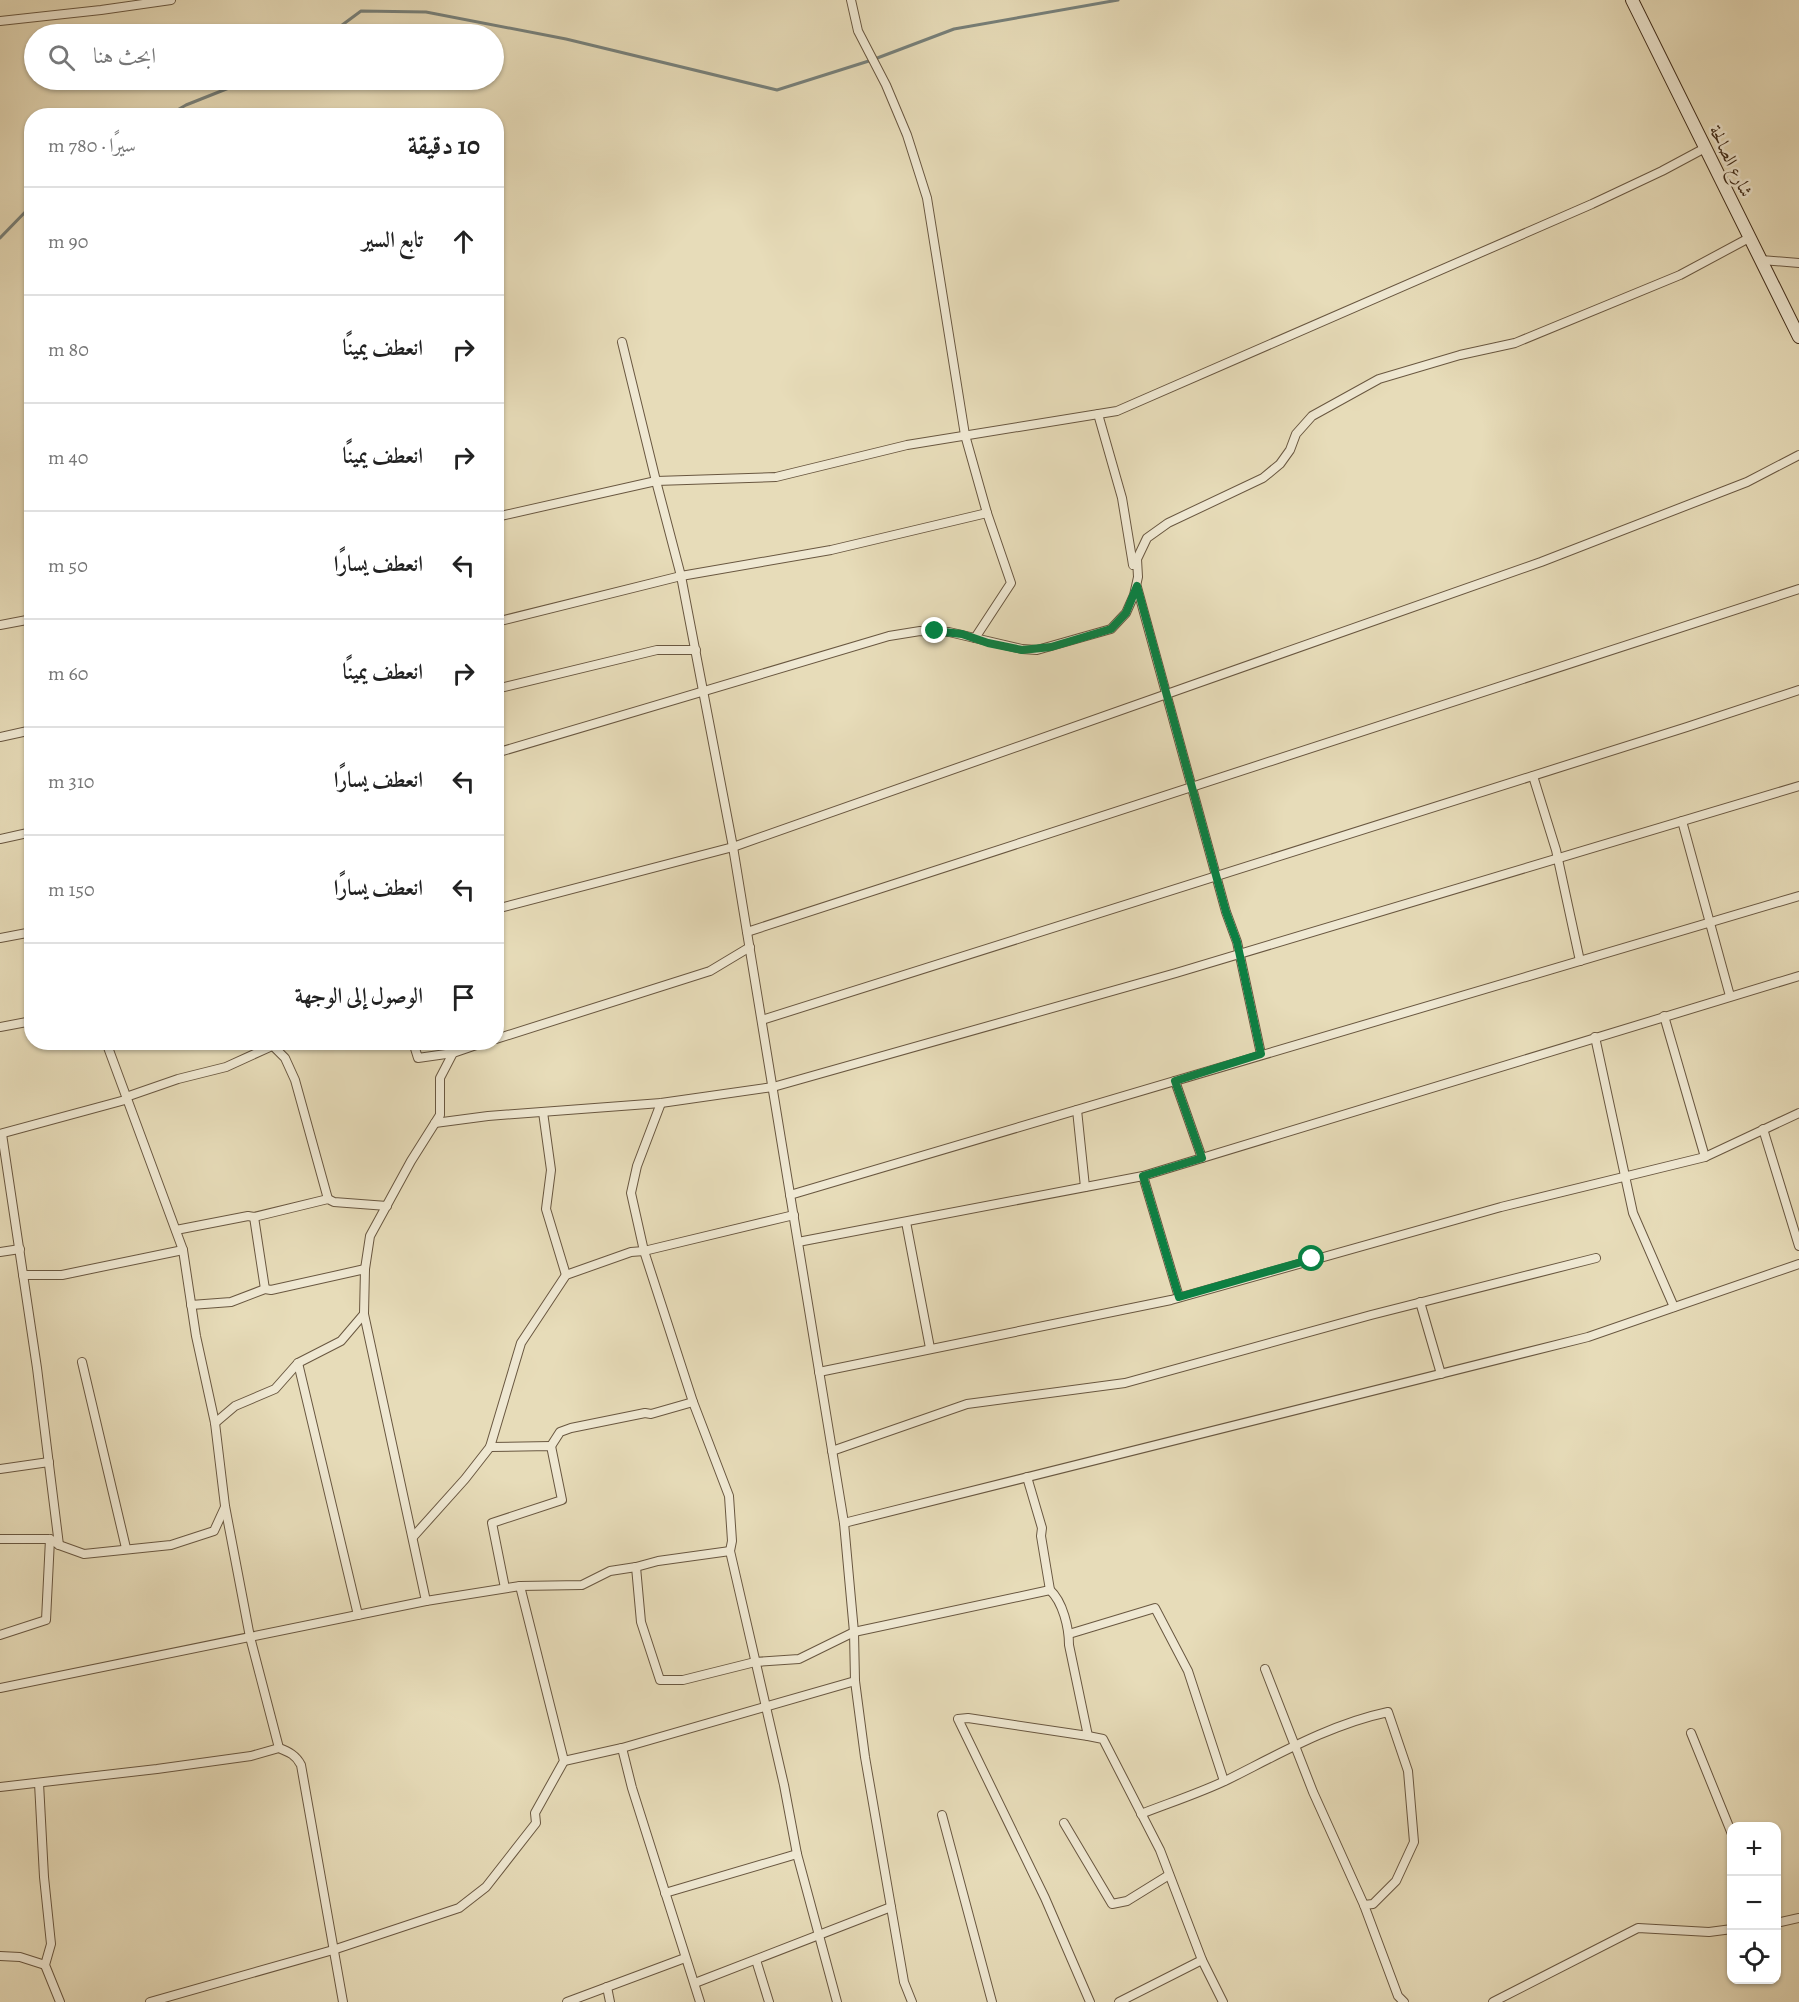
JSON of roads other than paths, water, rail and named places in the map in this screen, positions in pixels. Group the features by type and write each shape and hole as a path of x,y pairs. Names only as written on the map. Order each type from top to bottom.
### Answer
{"main road":[{"name":"شارع الصالحة","path":"1632,0 1799,337"}],"street":[{"path":"0,21 171,0"},
{"path":"851,0 858,31 886,85 903,125 927,198 965,435 987,513 1011,583 975,638"},
{"path":"504,515 656,481 776,477 907,445 1117,411 1593,204 1705,148"},
{"path":"504,751 889,636 935,631 1022,650 1037,650 1111,629 1126,613 1137,586 1137,559 1143,545 1153,532 1263,478 1280,464 1290,450 1296,434 1312,416 1379,379 1450,358 1515,343 1680,275 1749,238"},
{"path":"1761,260 1799,263"},
{"path":"622,342 681,576 733,847 844,1523 854,1632 855,1681 865,1757 904,1982 912,2002"},
{"path":"1098,414 1122,498 1137,586 1239,954 1261,1054"},
{"path":"504,907 733,847 1541,562 1747,482 1799,455"},
{"path":"504,620 681,576 831,550 987,513"},
{"path":"747,932 1799,589"},
{"path":"0,625 24,620"},
{"path":"504,687 657,650 696,650"},
{"path":"762,1020 1799,690"},
{"path":"0,737 24,732"},
{"path":"1533,776 1556,850 1580,961"},
{"path":"435,1123 488,1116 661,1103 772,1087 1239,954 1799,786"},
{"path":"1682,821 1730,996"},
{"path":"0,839 24,834"},
{"path":"790,1195 1799,896"},
{"path":"0,938 24,934"},
{"path":"504,1036 710,971 750,947"},
{"path":"798,1242 1143,1176 1799,976"},
{"path":"1664,1016 1705,1157"},
{"path":"0,1027 24,1022"},
{"path":"1595,1037 1634,1213 1674,1307"},
{"path":"109,1050 183,1250 196,1336 216,1423 225,1506 250,1637 279,1748"},
{"path":"59,1545 37,1368 1,1134 125,1100 126,1097 178,1079 226,1066 259,1050"},
{"path":"277,1050 285,1058 295,1080 328,1199"},
{"path":"416,1050 418,1058 462,1050"},
{"path":"426,1601 364,1314 365,1269 370,1236 411,1161 440,1115 441,1078 453,1053"},
{"path":"1175,1081 1202,1158"},
{"path":"661,1103 637,1166 631,1193 644,1251 693,1402 729,1496 732,1541 730,1551 784,1785 797,1854 837,2002"},
{"path":"1077,1110 1085,1187"},
{"path":"543,1112 551,1170 546,1209 566,1275"},
{"path":"819,1372 1179,1297 1501,1207 1705,1157 1799,1113"},
{"path":"1763,1129 1799,1246"},
{"path":"1143,1176 1179,1297"},
{"path":"176,1230 248,1216 254,1217 328,1199 334,1202 387,1206"},
{"path":"413,1537 465,1479 490,1447 521,1343 566,1275 631,1252 644,1251 794,1215"},
{"path":"254,1217 265,1288"},
{"path":"906,1222 930,1348"},
{"path":"0,1252 20,1250"},
{"path":"23,1275 62,1275 183,1250"},
{"path":"832,1450 967,1404 1125,1383 1420,1302 1596,1258"},
{"path":"844,1523 1588,1337 1799,1264"},
{"path":"191,1305 231,1302 265,1288 271,1290 365,1269"},
{"path":"1420,1302 1441,1374"},
{"path":"216,1423 235,1406 275,1389 298,1363 341,1341 364,1314"},
{"path":"82,1362 126,1548"},
{"path":"298,1363 358,1615"},
{"path":"505,1588 492,1523 562,1500 551,1446 560,1432 645,1413 651,1414 693,1402"},
{"path":"490,1447 551,1446"},
{"path":"0,1469 49,1462"},
{"path":"1027,1477 1042,1528 1041,1536 1050,1590 1056,1595 1069,1634 1069,1645 1088,1737"},
{"path":"0,1539 50,1539 59,1545 84,1554 171,1545 214,1531 225,1506"},
{"path":"0,1635 46,1620 50,1539"},
{"path":"0,1688 426,1601 520,1586 582,1585 610,1571 658,1561 730,1551"},
{"path":"636,1567 641,1622 660,1680 683,1680 755,1662 799,1659 854,1632 1050,1590"},
{"path":"150,2002 333,1950 459,1908 486,1887 536,1823 535,1813 564,1761 520,1586"},
{"path":"1069,1634 1155,1608 1188,1671 1224,1781"},
{"path":"1265,1669 1313,1792 1364,1905 1398,1996 1404,2002"},
{"path":"564,1761 622,1748 855,1681"},
{"path":"1141,1814 1224,1781 1296,1745 1368,1716 1388,1712 1408,1772 1414,1842 1396,1881 1373,1904 1364,1905"},
{"path":"1090,2002 1045,1898 957,1719 968,1718 1102,1739 1160,1850 1203,1960 1223,2002"},
{"path":"1691,1733 1727,1824"},
{"path":"0,1787 251,1756 279,1748 297,1757 301,1765 343,2002"},
{"path":"622,1748 632,1788 700,2002"},
{"path":"39,1783 44,1877 51,1944 45,1965 60,2002"},
{"path":"942,1815 992,2002"},
{"path":"1064,1823 1112,1904 1127,1900 1169,1875"},
{"path":"665,1893 797,1854"},
{"path":"695,1983 891,1907"},
{"path":"1781,1922 1799,1918"},
{"path":"1493,2002 1638,1928 1709,1932 1727,1930"},
{"path":"0,1956 20,1957 45,1965"},
{"path":"567,2002 685,1958"},
{"path":"756,1960 769,2002"},
{"path":"1119,2002 1203,1960"},
{"path":"607,1987 610,2002"}],"waterway":[{"path":"504,27 566,39 777,90 872,60 954,29 1118,0"},
{"path":"343,24 361,11 426,12 488,24"},
{"path":"181,108 224,90"},
{"path":"0,238 24,213"}]}
